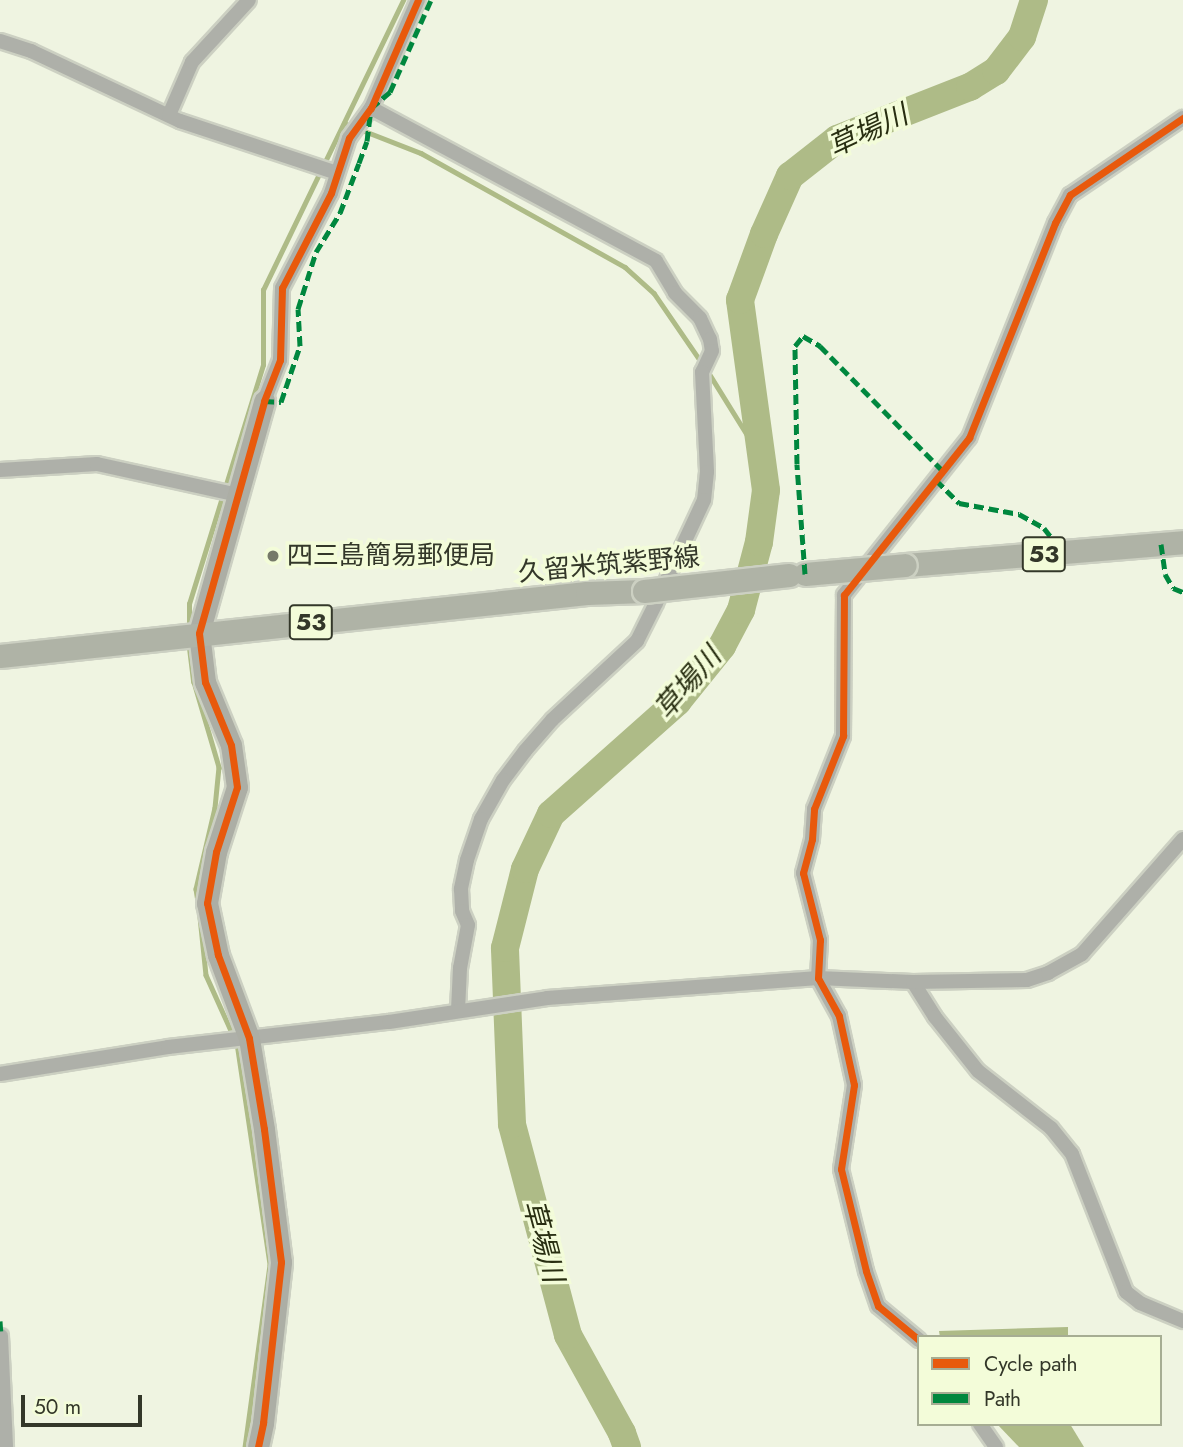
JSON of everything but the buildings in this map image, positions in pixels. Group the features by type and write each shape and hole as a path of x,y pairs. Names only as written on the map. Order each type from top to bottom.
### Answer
{"main road":[{"name":"久留米筑紫野線","path":"0,656 587,593 644,591 797,574 1183,542"}],"street":[{"path":"169,115 192,62 249,0"},
{"path":"258,1447 281,1262 249,1038 218,955 207,903 216,852 237,787 231,745 205,682 200,633 264,401 280,360 282,288 331,194 349,138 371,108 418,0"},
{"path":"0,41 44,57 169,115 337,173"},
{"path":"371,108 656,261 675,293 700,318 710,339 712,351 702,372 707,472 704,500 656,603 637,641 552,720 503,780 481,819 467,860 461,889 462,911 468,925 460,968 462,1009"},
{"path":"917,1338 878,1306 866,1271 841,1169 854,1085 839,1016 818,978 820,940 803,873 812,839 814,808 843,736 844,595 968,438 1055,223 1070,195 1183,118"},
{"path":"0,470 97,464 238,495"},
{"path":"0,1074 168,1047 388,1022 541,999 818,978 913,982 1027,980 1048,973 1082,954 1183,839"},
{"path":"913,982 935,1017 978,1071 1051,1128 1072,1154 1126,1292 1140,1303 1183,1321"},
{"path":"1,1336 6,1447"},
{"path":"981,1426 996,1447"}],"shaded area":[{"path":"1068,1327 1068,1335 940,1335 939,1331"},
{"path":"999,1426 1071,1426 1084,1447 1019,1447"}],"waterway":[{"path":"189,628 189,604 263,365 263,290 403,0"},
{"name":"草場川","path":"627,1447 622,1433 568,1335 512,1124 505,948 525,869 551,814 677,702 722,646 741,610 759,542 766,490 740,300 764,234 790,176 837,139 970,87 996,71 1022,37 1034,0"},
{"path":"344,123 421,153 625,267 654,293 702,363"},
{"path":"707,370 761,457"},
{"path":"189,644 194,682 219,767 215,808 196,889 198,901"},
{"path":"200,917 206,975 233,1035"},
{"path":"237,1043 270,1265 245,1447"}],"marked path":[{"path":"264,401 281,402 300,346 298,309 316,252 340,213 367,141 371,108 390,92 431,0"},
{"path":"805,574 797,464 795,346 803,336 820,346 943,471"},
{"path":"936,480 959,503 1019,514 1044,528 1063,552"},
{"path":"1161,544 1165,574 1173,588 1183,592"},
{"path":"0,1321 1,1336"}],"cycle path":[{"path":"258,1447 281,1262 249,1038 218,955 207,903 216,852 237,787 231,745 205,682 199,633 264,401 280,360 282,288 331,193 349,138 371,108 418,0"},
{"path":"917,1338 878,1306 866,1271 841,1169 854,1085 839,1016 818,978 820,940 803,873 812,839 814,809 843,736 844,595 969,438 1055,223 1070,195 1183,118"}],"place":[{"name":"四三島簡易郵便局","path":"273,556"}]}
